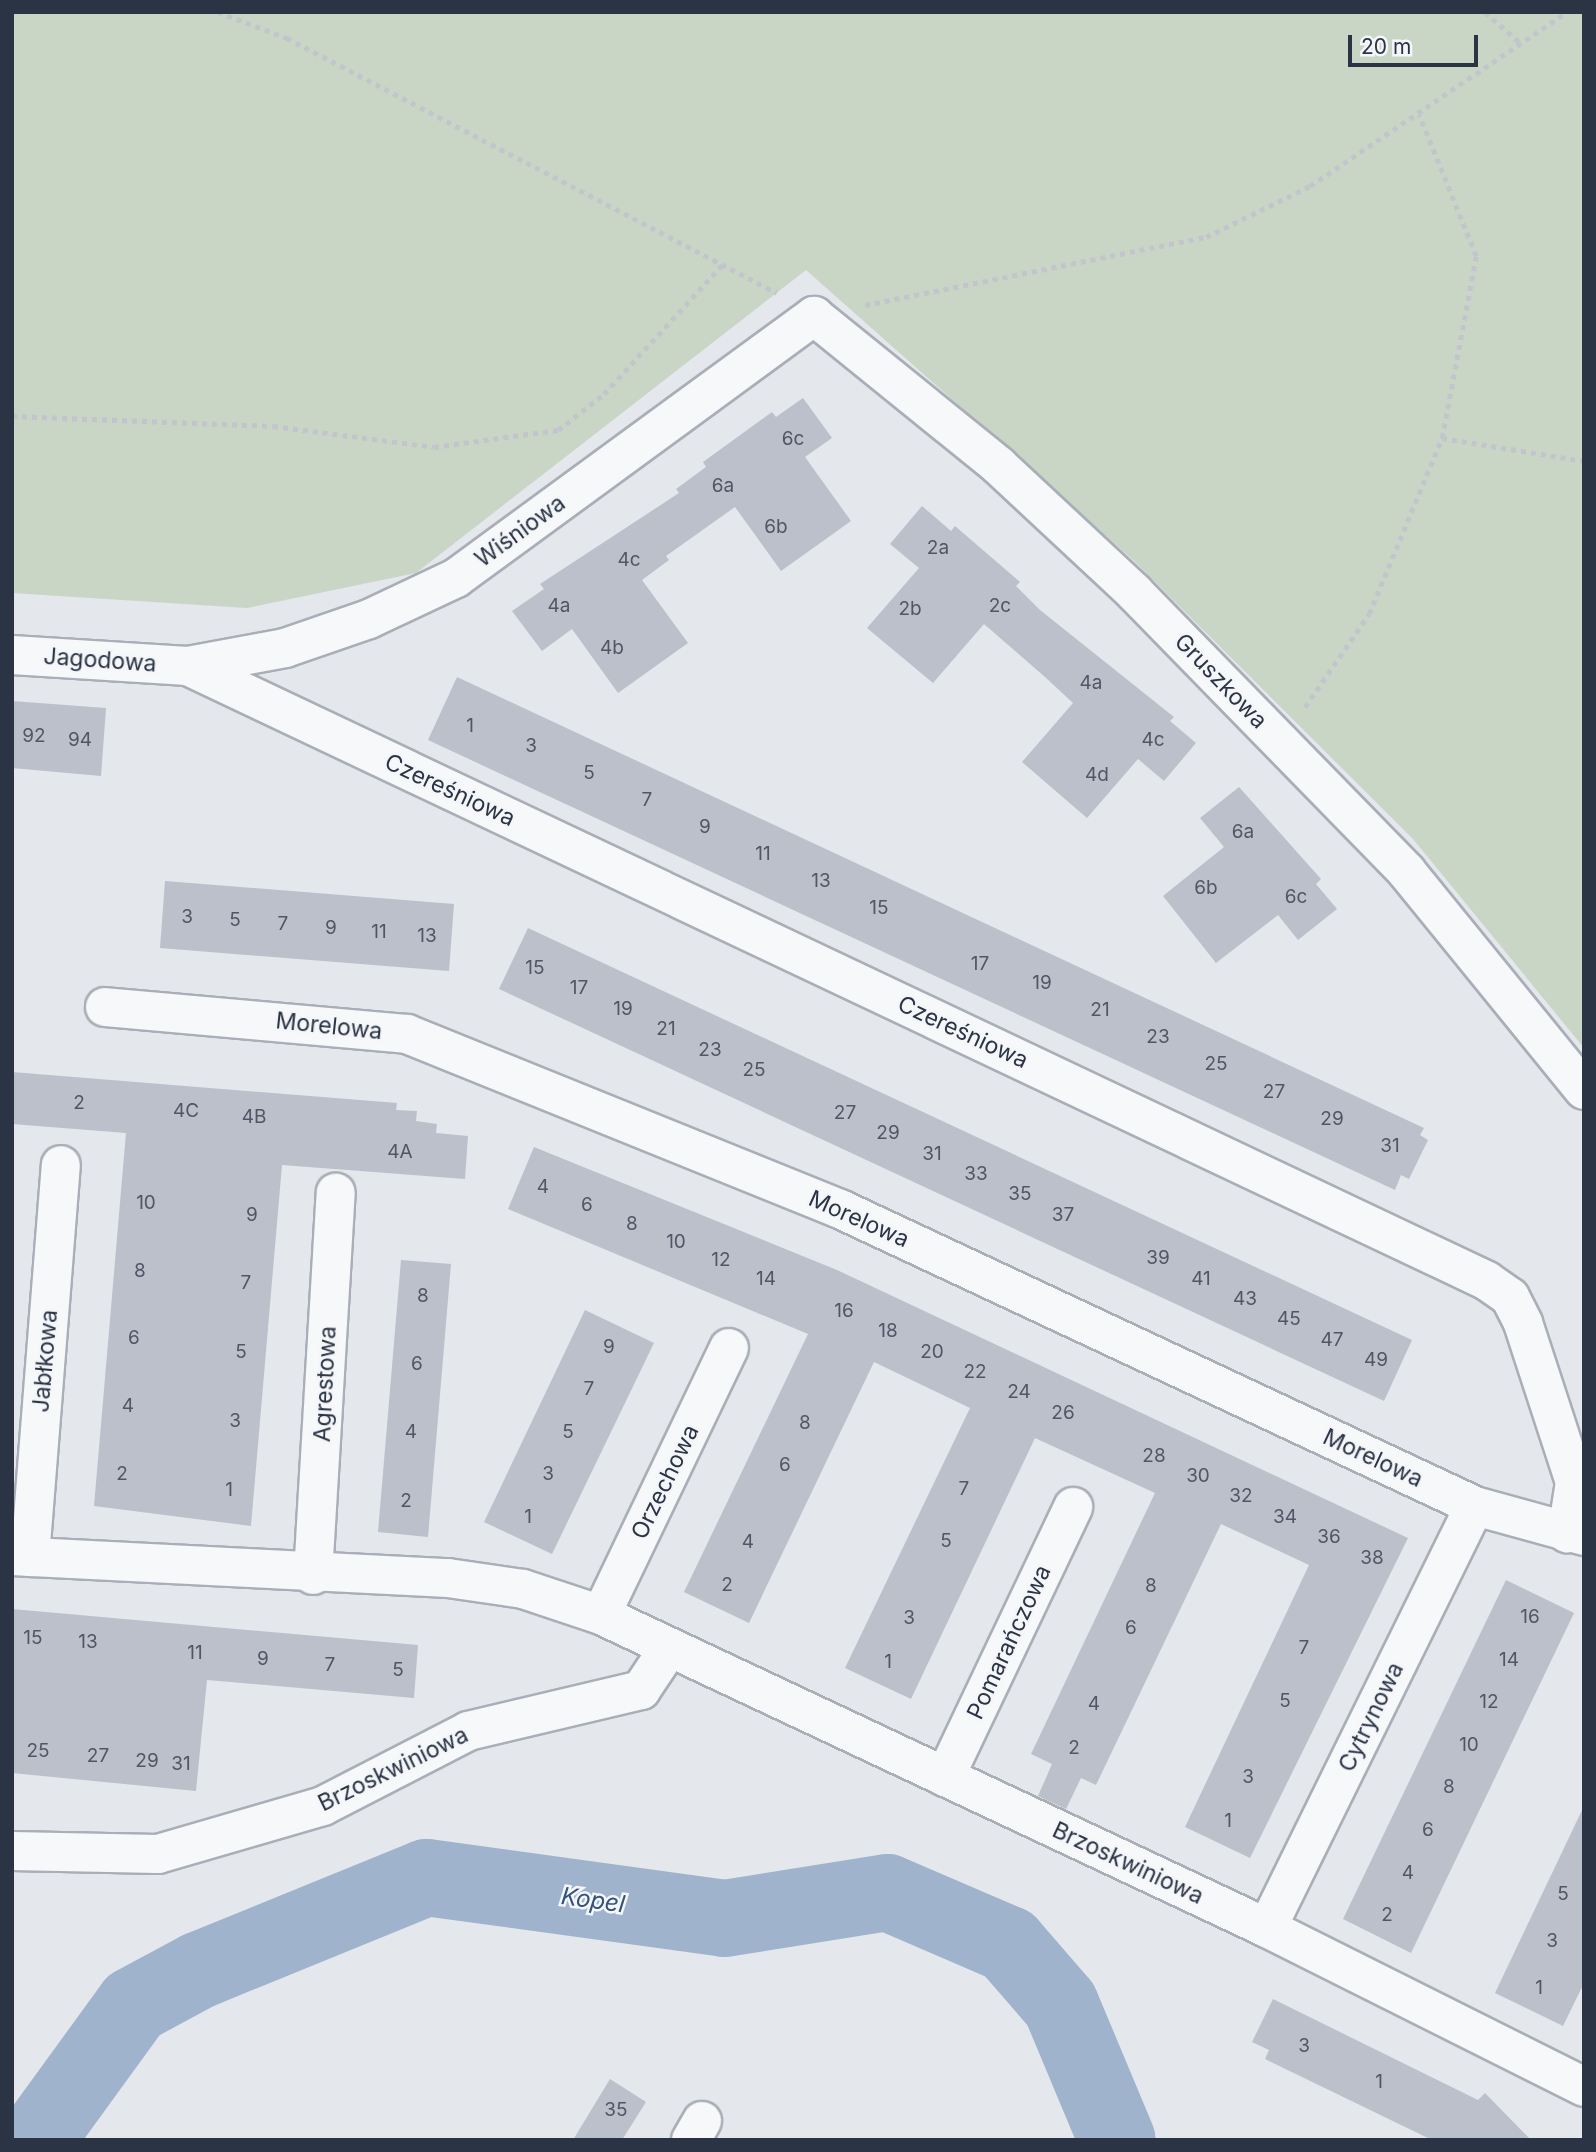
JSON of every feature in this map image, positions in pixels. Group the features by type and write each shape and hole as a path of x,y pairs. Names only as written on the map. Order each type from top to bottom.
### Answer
{"street":[{"name":"Wiśniowa","path":"188,666 285,648 369,620 456,578 814,316"},
{"name":"Gruszkowa","path":"814,316 999,466 1281,742 1406,871 1584,1090"},
{"name":"Jagodowa","path":"12,655 188,666"},
{"name":"Czereśniowa","path":"188,666 1487,1281 1510,1297 1523,1324 1570,1469 1575,1501 1575,1535"},
{"name":"Morelowa","path":"105,1007 407,1034 840,1209 1475,1506 1575,1535"},
{"name":"Jabłkowa","path":"21,1556 61,1165"},
{"name":"Agrestowa","path":"313,1575 336,1193"},
{"name":"Orzechowa","path":"601,1615 729,1348"},
{"name":"Cytrynowa","path":"1267,1928 1475,1506"},
{"name":"Pomarańczowa","path":"945,1777 1073,1507"},
{"name":"Brzoskwiniowa","path":"21,1556 313,1575 448,1578 523,1589 601,1615 1267,1928 1584,2087"},
{"name":"Brzoskwiniowa","path":"12,1851 158,1854 323,1806 468,1731 641,1690 669,1648"}],"path":[{"path":"218,12 287,38 724,263 814,316 1206,237 1310,186 1419,115 1567,12"},
{"path":"1485,12 1522,44"},
{"path":"1281,742 1369,614 1442,438 1476,256 1419,115"},
{"path":"12,416 273,426 435,447 558,430 604,394 724,263"},
{"path":"1442,438 1584,461"}],"green space":[{"path":"12,12 1584,12 1584,1048 1413,839 1133,560 806,270 416,573 247,608 12,593"}],"building":[{"path":"803,398 832,438 805,457 851,521 781,571 735,507 666,556 669,560 642,580 688,643 618,693 572,629 542,651 512,611 544,589 540,584 679,493 676,489 706,467 703,462 772,412 776,417"},
{"path":"922,506 951,531 955,526 1020,582 1016,586 1040,610 1174,717 1170,721 1196,743 1164,781 1138,759 1087,818 1022,762 1073,703 984,624 933,683 867,628 919,568 890,544"},
{"path":"457,677 1424,1128 1420,1135 1428,1140 1409,1179 1401,1175 1395,1190 428,740"},
{"path":"12,701 106,708 101,776 12,768"},
{"path":"1239,787 1321,879 1316,884 1337,909 1298,940 1278,915 1216,963 1163,896 1224,847 1200,818"},
{"path":"165,881 454,904 449,971 160,948"},
{"path":"528,928 1412,1340 1384,1401 499,989"},
{"path":"12,1072 397,1103 396,1110 417,1111 416,1121 437,1124 436,1133 468,1136 465,1179 282,1165 251,1526 94,1506 126,1133 12,1124"},
{"path":"534,1147 837,1270 1408,1538 1250,1858 1185,1827 1309,1565 1221,1524 1096,1785 1081,1778 1066,1809 1038,1796 1052,1764 1031,1754 1155,1493 1035,1438 911,1699 845,1668 970,1408 874,1362 749,1623 684,1592 808,1334 508,1209"},
{"path":"401,1260 451,1264 428,1537 378,1532"},
{"path":"585,1310 654,1343 552,1554 484,1522"},
{"path":"1506,1580 1574,1613 1411,1953 1343,1919"},
{"path":"12,1609 418,1645 414,1698 207,1680 196,1791 12,1773"},
{"path":"1584,1806 1584,1983 1563,2026 1495,1993"},
{"path":"1273,1999 1478,2100 1485,2093 1531,2140 1432,2140 1265,2059 1269,2050 1252,2042"},
{"path":"610,2079 646,2102 622,2140 573,2140"}],"waterway":[{"name":"Kopel","path":"35,2140 133,2005 198,1970 426,1877 724,1918 887,1892 1008,1944 1060,2004 1117,2140"}]}
